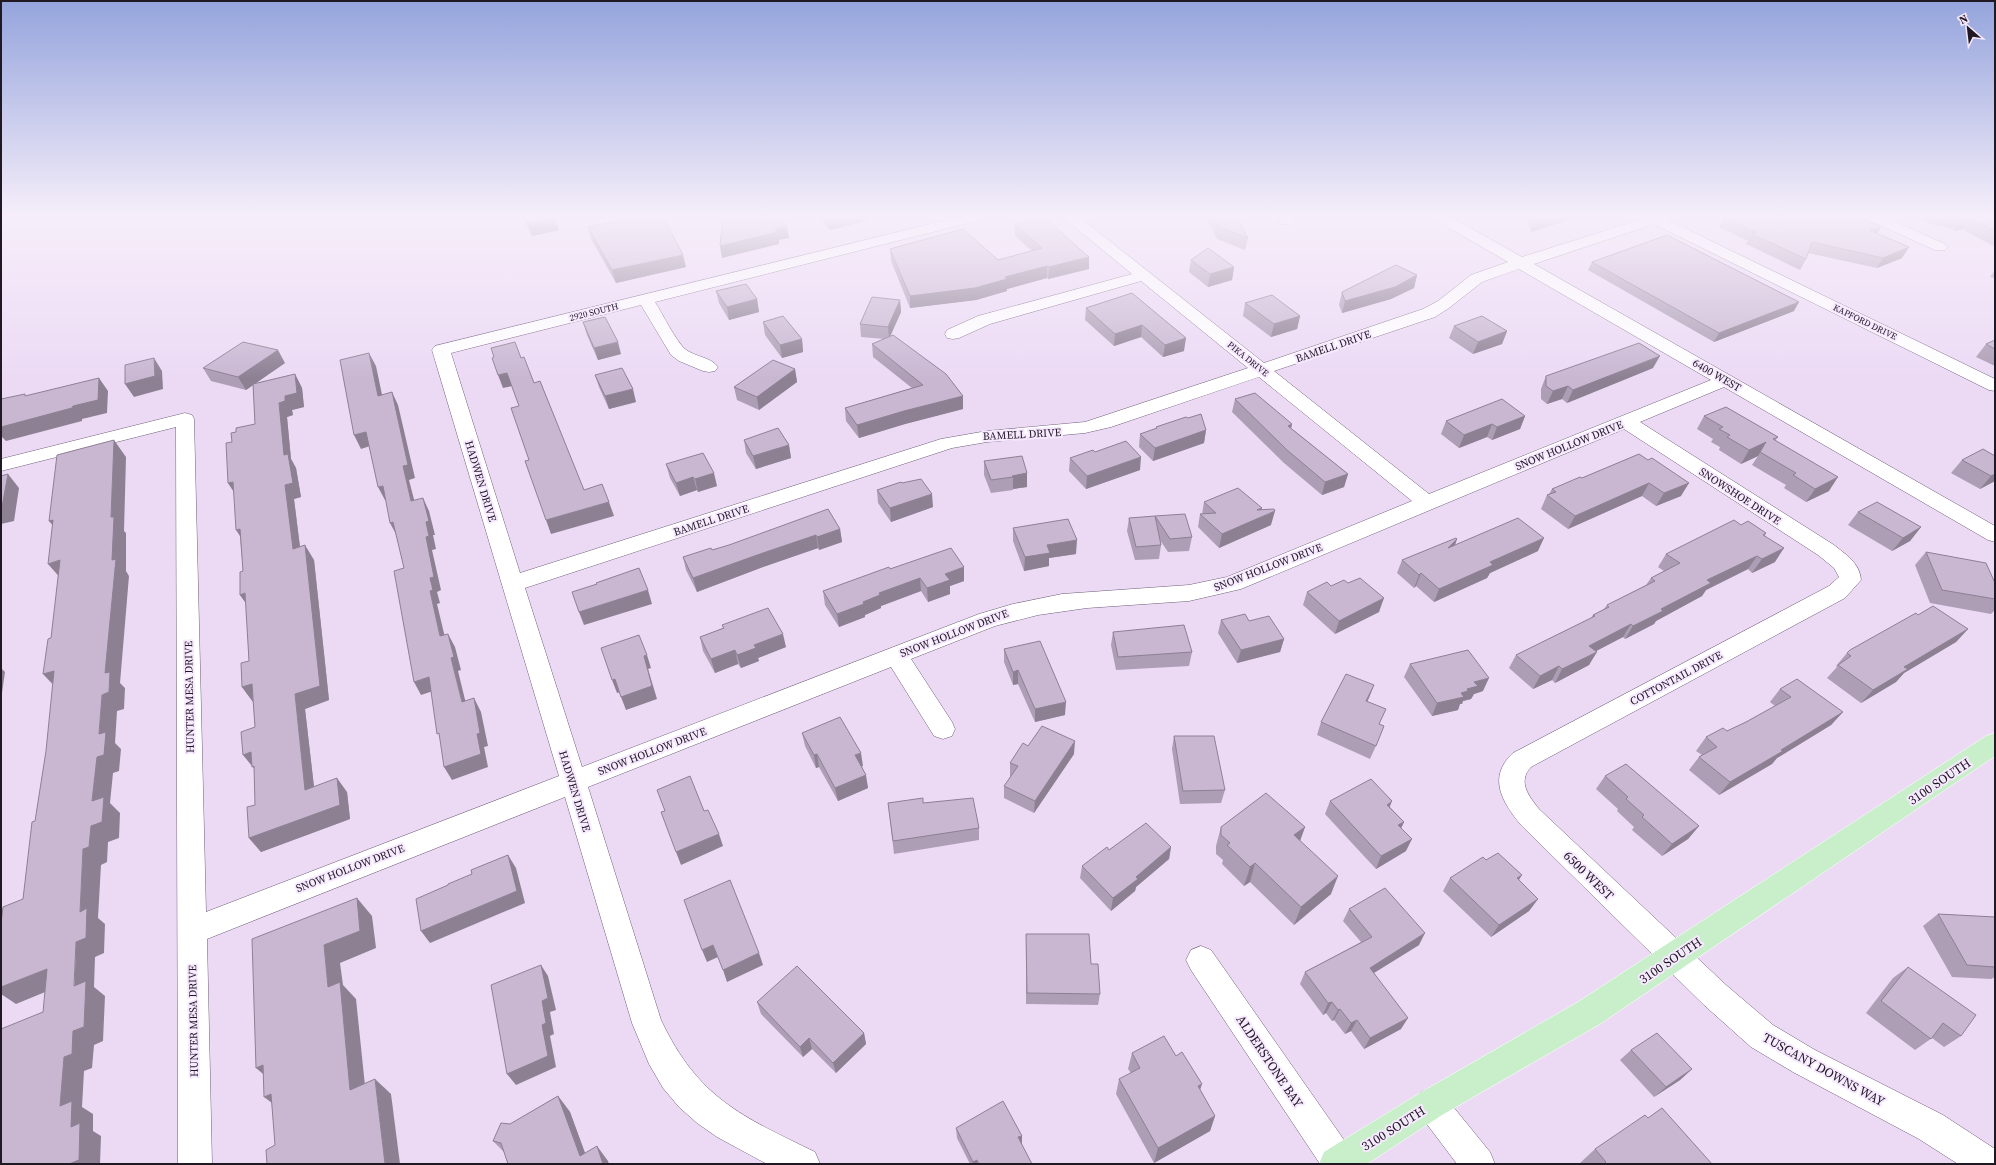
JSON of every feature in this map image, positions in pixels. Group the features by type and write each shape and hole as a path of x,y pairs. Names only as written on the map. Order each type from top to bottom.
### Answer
{"main road":[{"name":"3100 SOUTH","path":"1338,1163 1431,1104 1590,1012 1995,744"}],"street":[{"name":"2920 SOUTH","path":"441,350 761,270"},
{"name":"PIKA DRIVE","path":"1138,270 1427,503"},
{"name":"BAMELL DRIVE","path":"512,584 948,443 984,436 1050,434 1082,429 1429,313 1449,302 1468,283 1500,270"},
{"name":"6400 WEST","path":"1534,270 1995,535"},
{"name":"KAPFORD DRIVE","path":"1763,270 1995,386"},
{"path":"953,334 984,320 1144,275"},
{"path":"646,299 677,351 685,357 709,367"},
{"name":"HADWEN DRIVE","path":"441,350 647,1023 665,1064 691,1098 710,1114 731,1128 803,1164"},
{"name":"SNOW HOLLOW DRIVE","path":"192,931 987,620 1035,605 1083,599 1183,593 1222,586 1726,380"},
{"name":"HUNTER MESA DRIVE","path":"1,465 185,419 195,1164"},
{"name":"SNOWSHOE DRIVE","path":"1626,422 1826,550 1841,562 1851,575"},
{"name":"COTTONTAIL DRIVE","path":"1512,787 1514,768 1522,760 1837,592 1847,585 1851,575"},
{"path":"896,655 943,729"},
{"name":"6500 WEST","path":"1512,787 1518,802 1530,817 1674,957"},
{"name":"TUSCANY DOWNS WAY","path":"1674,957 1762,1036 1804,1061 1931,1127 1988,1164"},
{"name":"ALDERSTONE BAY","path":"1201,960 1338,1163"},
{"path":"1431,1104 1478,1164"},
{"path":"1993,1164 1995,1160"}],"building":[{"path":"899,270 1030,270 1005,277 1007,279 975,288 910,296"},
{"path":"1205,270 1222,270 1210,274"},
{"path":"1385,270 1407,270 1417,275 1395,287 1345,301 1342,292"},
{"path":"1607,270 1737,270 1799,302 1719,333"},
{"path":"746,284 757,299 727,307 716,291"},
{"path":"1132,293 1186,338 1165,345 1142,325 1115,334 1086,308"},
{"path":"1272,295 1300,316 1274,324 1245,303"},
{"path":"872,297 900,300 888,327 860,324"},
{"path":"783,316 802,339 780,345 763,322"},
{"path":"1482,316 1507,331 1478,342 1454,326"},
{"path":"605,317 618,342 594,348 583,322"},
{"path":"893,335 946,374 963,396 857,425 845,408 923,385 872,344"},
{"path":"1995,340 1995,349 1986,344"},
{"path":"243,342 278,350 238,377 203,368"},
{"path":"515,342 521,358 524,357 534,383 540,381 584,490 602,484 609,502 546,520 525,461 529,460 511,408 519,406 507,373 498,375 492,358 494,357 491,348"},
{"path":"1639,343 1660,356 1573,390 1568,386 1553,391 1546,386 1546,376"},
{"path":"369,353 378,396 392,392 408,465 403,466 411,501 423,498 429,521 426,522 429,536 426,537 434,577 430,578 433,590 430,591 440,636 448,634 454,657 451,658 462,702 474,698 480,733 477,734 481,754 444,767 439,733 437,734 429,677 414,682 394,571 404,568 393,522 390,523 383,486 378,487 366,432 354,435 340,360"},
{"path":"154,358 155,376 125,384 125,365"},
{"path":"773,360 795,369 757,397 734,387"},
{"path":"622,368 633,389 605,396 595,375"},
{"path":"295,374 297,393 285,396 285,401 279,403 284,455 288,454 293,483 285,485 293,549 305,545 320,686 295,694 305,790 337,778 340,805 249,838 247,807 255,805 254,766 252,767 251,752 243,755 241,732 255,727 252,684 242,687 241,663 249,661 245,593 240,595 240,572 243,571 240,529 236,530 233,482 228,483 226,443 232,442 231,433 236,432 236,428 255,424 253,384"},
{"path":"99,378 98,400 1,427 1,399 25,394 25,396"},
{"path":"1255,393 1292,424 1288,426 1348,474 1325,482 1287,450 1235,399"},
{"path":"1502,399 1525,416 1497,427 1492,424 1464,435 1446,421"},
{"path":"1726,407 1778,437 1773,439 1838,477 1815,489 1793,475 1796,473 1760,452 1766,442 1749,450 1727,437 1730,435 1719,429 1723,427 1704,416"},
{"path":"1201,414 1206,430 1155,448 1140,434 1186,417 1188,418"},
{"path":"778,428 789,445 753,456 744,440"},
{"path":"114,440 111,517 114,517 112,560 116,559 105,673 110,672 109,692 102,695 99,734 106,732 104,755 97,757 92,801 104,797 102,822 91,826 89,847 83,849 80,912 87,908 86,938 76,942 74,986 86,981 84,1027 73,1031 72,1054 64,1057 60,1106 72,1101 71,1127 80,1123 79,1160 69,1164 1,1164 1,1029 43,1012 47,969 1,987 1,923 3,907 23,899 32,822 35,821 46,751 54,671 43,674 48,639 51,638 60,560 48,564 53,520 49,521 57,455"},
{"path":"1126,441 1141,457 1087,476 1070,458 1093,450 1095,452"},
{"path":"1983,449 1995,456 1995,474 1991,476 1962,460"},
{"path":"703,453 714,473 695,479 693,477 676,483 666,464"},
{"path":"1639,454 1648,460 1652,458 1689,483 1664,493 1649,483 1575,516 1547,495 1556,492 1552,489"},
{"path":"1022,456 1027,473 1012,476 1013,477 991,480 984,461"},
{"path":"8,474 2,507 1,508 1,476"},
{"path":"921,479 932,494 890,508 877,490 901,482"},
{"path":"1238,488 1262,508 1257,510 1274,509 1275,511 1222,534 1200,514 1216,513 1204,502"},
{"path":"1877,502 1921,527 1903,538 1858,512"},
{"path":"828,509 840,529 817,537 816,535 693,578 683,557 711,548 712,550 729,545"},
{"path":"1185,514 1192,537 1170,539 1155,516"},
{"path":"1155,516 1161,545 1136,547 1129,518"},
{"path":"1518,518 1544,538 1490,562 1493,565 1439,589 1421,573 1419,575 1402,560 1456,538 1457,539 1448,548"},
{"path":"1068,519 1077,540 1047,545 1050,553 1025,557 1013,528"},
{"path":"1734,520 1741,525 1748,521 1766,533 1763,535 1784,548 1762,559 1757,556 1707,580 1711,583 1661,609 1663,611 1633,626 1631,624 1589,646 1597,652 1562,669 1559,666 1540,676 1516,655 1595,616 1593,615 1609,607 1607,605 1655,581 1651,578 1680,563 1666,554"},
{"path":"951,548 964,567 945,574 950,580 927,588 920,578 879,593 880,595 863,602 864,604 837,614 823,591 889,567 890,569"},
{"path":"1926,552 1986,563 1995,583 1995,599 1942,590"},
{"path":"639,568 648,590 579,612 572,592"},
{"path":"1360,578 1384,598 1339,621 1307,592 1327,582 1331,586 1344,580 1348,583"},
{"path":"1933,606 1968,629 1904,667 1908,669 1873,690 1838,665 1851,656 1847,653 1850,650 1916,613 1918,615"},
{"path":"768,608 783,634 754,645 756,648 737,655 735,650 711,659 700,637 724,628 722,625"},
{"path":"1245,614 1249,621 1269,616 1284,639 1241,650 1221,620"},
{"path":"1184,625 1192,652 1118,657 1113,632"},
{"path":"639,635 647,655 644,656 652,686 621,697 615,679 612,680 601,648"},
{"path":"1040,641 1066,702 1035,709 1018,670 1013,672 1004,649"},
{"path":"1468,650 1489,678 1474,682 1478,686 1467,689 1468,691 1461,693 1464,697 1437,703 1410,664"},
{"path":"1346,674 1374,685 1366,701 1386,709 1379,724 1384,726 1376,746 1321,722"},
{"path":"1797,679 1843,712 1781,750 1783,751 1730,782 1699,757 1717,747 1706,737 1723,728 1727,731 1791,697 1780,689"},
{"path":"840,717 861,753 855,755 866,775 835,788 817,754 814,755 802,733"},
{"path":"1042,726 1075,741 1035,801 1004,786 1018,766 1010,763 1023,743 1028,746"},
{"path":"1174,736 1214,736 1225,790 1183,791"},
{"path":"1626,764 1699,826 1672,844 1642,817 1644,815 1626,799 1628,797 1605,776"},
{"path":"690,776 704,811 708,810 719,834 676,852 661,812 665,811 657,790"},
{"path":"1371,779 1392,801 1387,805 1404,822 1398,825 1412,839 1381,856 1330,801"},
{"path":"1266,793 1305,827 1294,835 1338,876 1301,907 1255,863 1250,867 1227,845 1230,843 1221,835 1221,827"},
{"path":"923,798 923,803 973,798 979,828 893,841 888,803"},
{"path":"1146,823 1171,847 1136,877 1138,879 1113,898 1082,866 1107,847 1109,850"},
{"path":"1498,853 1522,875 1517,878 1538,899 1499,925 1450,878 1483,857 1486,860"},
{"path":"508,855 517,891 421,931 416,899 472,874 471,870"},
{"path":"730,880 759,953 723,970 713,945 702,950 684,900"},
{"path":"1385,888 1425,933 1370,968 1408,1018 1370,1038 1357,1020 1351,1023 1340,1009 1338,1010 1332,1002 1328,1003 1305,972 1372,937 1349,909"},
{"path":"357,898 360,931 324,945 328,987 340,982 350,1090 375,1079 385,1164 267,1164 266,1150 275,1145 271,1094 264,1097 263,1065 256,1068 252,939"},
{"path":"1938,914 1995,917 1995,967 1967,965"},
{"path":"1026,934 1089,934 1091,964 1098,964 1100,994 1027,993"},
{"path":"541,965 548,998 542,1001 546,1023 542,1025 548,1056 507,1074 491,985"},
{"path":"797,966 864,1033 833,1063 809,1038 800,1047 757,1002"},
{"path":"1908,967 1976,1015 1961,1036 1943,1023 1931,1039 1881,1001"},
{"path":"1657,1033 1692,1069 1666,1087 1631,1050"},
{"path":"1164,1036 1176,1056 1182,1052 1202,1084 1198,1086 1215,1116 1158,1148 1119,1079 1140,1068 1132,1053"},
{"path":"558,1096 580,1156 597,1146 603,1164 508,1164 501,1143 493,1141 501,1123 510,1124"},
{"path":"1003,1101 1022,1136 1018,1137 1032,1164 979,1164 977,1160 973,1162 956,1128"},
{"path":"1662,1108 1712,1164 1604,1164 1606,1162 1595,1149 1645,1115 1648,1118"}]}
